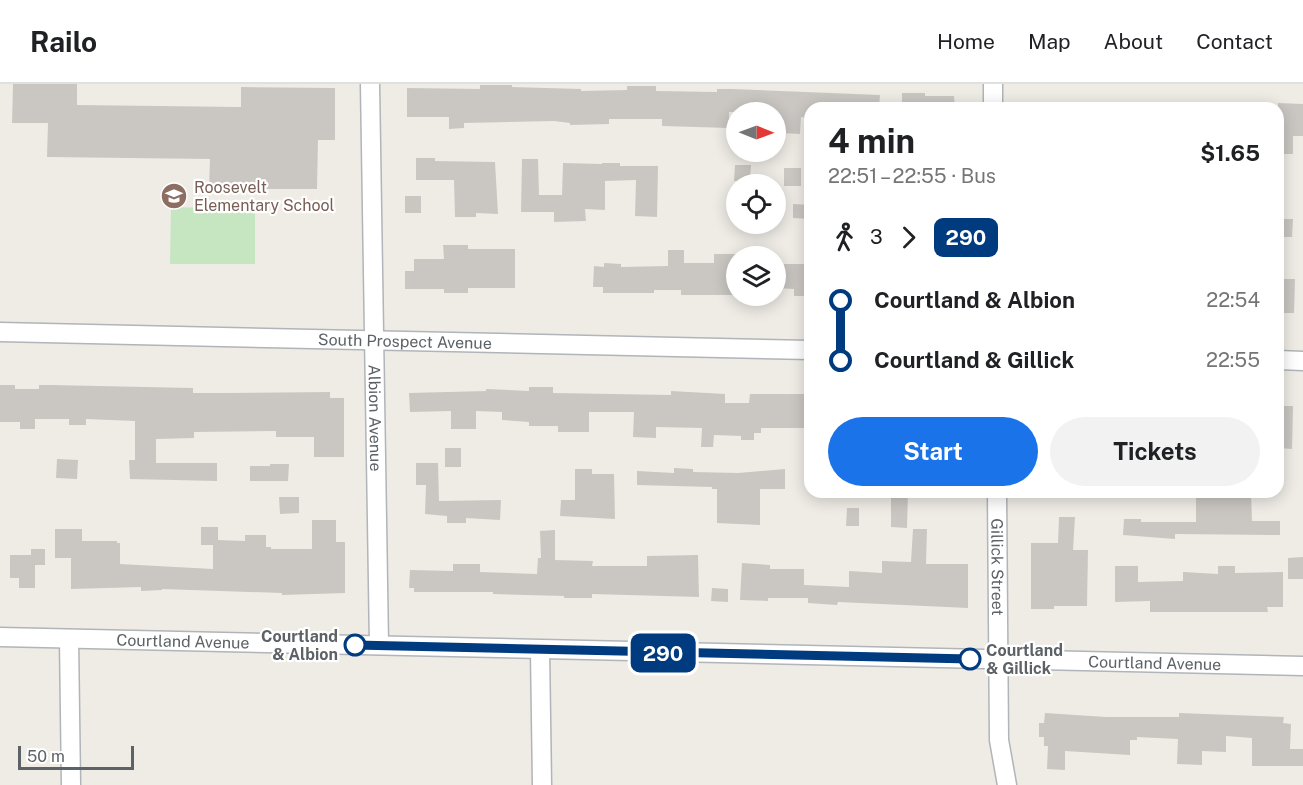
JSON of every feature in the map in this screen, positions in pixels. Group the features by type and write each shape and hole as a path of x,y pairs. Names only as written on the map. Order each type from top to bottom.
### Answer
{"street":[{"name":"Albion Avenue","path":"370,84 379,645"},
{"path":"993,84 993,102"},
{"name":"South Prospect Avenue","path":"0,332 804,350"},
{"path":"1284,360 1303,360"},
{"name":"Gillick Street","path":"997,498 999,740 1007,785"},
{"name":"Courtland Avenue","path":"0,637 1303,666"},
{"path":"69,639 71,785"},
{"path":"540,650 542,785"}],"green space":[{"path":"171,207 255,209 255,264 170,264"}],"building":[{"path":"13,84 77,84 77,105 241,107 241,87 335,88 335,140 318,140 317,189 209,189 210,159 47,157 48,123 12,123"},
{"path":"480,85 512,85 512,87 581,89 581,91 627,90 627,86 656,86 656,91 717,92 717,89 732,89 880,95 879,102 804,102 804,117 801,117 800,134 786,133 786,102 726,102 726,128 662,126 662,119 609,119 609,124 570,125 570,123 554,121 464,123 464,128 449,129 449,117 407,117 407,88 480,89"},
{"path":"902,93 925,93 925,96 954,96 954,102 902,102"},
{"path":"1284,103 1303,104 1303,136 1293,136 1293,154 1284,154"},
{"path":"416,158 435,158 435,161 495,162 498,214 476,213 476,217 455,217 454,180 416,180"},
{"path":"522,159 538,159 539,195 562,195 563,163 658,166 657,217 635,216 636,180 605,181 605,210 585,209 586,221 554,222 554,212 521,212"},
{"path":"735,165 751,165 750,174 734,174"},
{"path":"784,168 801,168 801,186 786,186 786,174 784,174"},
{"path":"405,196 421,196 421,213 405,213"},
{"path":"793,204 804,205 804,219 793,218"},
{"path":"1284,219 1293,219 1292,237 1284,237"},
{"path":"443,245 468,245 468,249 515,249 515,288 468,288 468,293 444,293 444,289 405,289 405,271 414,271 414,259 444,259"},
{"path":"668,250 684,250 684,263 714,263 714,254 726,254 726,295 681,295 681,290 654,290 654,293 603,293 603,287 593,287 594,266 604,267 604,263 621,264 621,267 668,266"},
{"path":"786,264 804,264 804,296 794,296 794,289 786,289"},
{"path":"1284,279 1295,279 1294,313 1284,313"},
{"path":"0,385 15,385 15,389 39,389 39,385 193,388 193,393 330,392 330,398 344,398 344,457 314,457 314,437 276,437 276,431 194,432 194,438 156,439 156,463 217,463 217,481 130,479 129,460 135,460 135,421 86,419 86,425 69,425 69,419 35,419 35,429 20,429 20,422 0,422"},
{"path":"529,387 553,387 553,393 671,395 671,391 725,394 725,403 749,403 750,394 804,394 804,428 761,428 761,433 754,433 754,440 741,440 741,436 714,435 713,447 701,447 702,428 656,427 656,438 633,437 634,412 589,412 589,432 558,432 558,426 529,426 529,422 502,420 502,412 476,411 476,429 451,429 451,411 410,412 409,393 486,391 486,389 529,391"},
{"path":"1284,406 1293,406 1292,449 1284,448"},
{"path":"445,448 461,448 461,467 445,467"},
{"path":"57,459 78,460 77,479 56,478"},
{"path":"416,463 438,463 439,501 501,500 500,520 466,518 466,523 447,523 447,516 425,514 426,485 416,485"},
{"path":"270,464 289,464 288,481 250,481 250,466 270,466"},
{"path":"674,468 693,469 693,472 738,473 785,469 785,489 760,489 760,525 717,523 717,489 637,485 637,471 674,473"},
{"path":"575,469 592,469 592,474 614,474 615,519 560,516 561,500 575,500"},
{"path":"279,497 299,497 299,513 280,514"},
{"path":"891,498 908,498 907,528 891,527"},
{"path":"1196,498 1251,498 1252,521 1280,521 1280,535 1175,534 1175,539 1123,535 1124,519 1141,519 1141,522 1196,522"},
{"path":"847,508 859,508 859,526 846,526"},
{"path":"1059,517 1075,517 1073,550 1088,550 1087,606 1031,609 1031,543 1058,543"},
{"path":"312,520 336,520 336,542 345,542 345,593 282,595 282,593 162,589 141,591 141,587 71,589 71,558 55,558 55,529 82,529 82,541 117,541 120,543 120,564 213,569 213,545 201,545 201,527 218,527 218,540 245,541 245,535 266,535 266,547 271,547 271,549 312,549"},
{"path":"913,529 927,529 926,564 968,564 968,608 838,602 837,605 808,603 808,598 768,598 768,601 740,600 742,563 770,565 770,569 804,569 804,585 849,587 849,571 882,573 882,561 911,562"},
{"path":"555,530 555,560 593,561 592,566 647,566 647,556 698,555 699,597 592,594 592,598 564,598 564,596 493,594 493,592 414,592 414,588 409,588 410,570 453,571 453,564 480,564 480,572 537,574 538,558 541,558 540,531"},
{"path":"31,549 45,549 45,565 35,565 35,588 19,588 19,578 10,578 10,555 31,555"},
{"path":"1303,557 1303,579 1288,579 1288,558"},
{"path":"1115,566 1138,566 1138,582 1183,581 1183,572 1218,574 1218,566 1235,566 1235,573 1283,572 1283,607 1267,607 1268,612 1150,612 1150,601 1115,602"},
{"path":"712,588 728,589 728,602 711,601"},
{"path":"1045,713 1106,717 1179,717 1179,713 1284,717 1283,723 1291,724 1290,749 1303,749 1303,766 1252,766 1252,738 1226,736 1226,752 1202,751 1202,765 1177,764 1178,739 1137,737 1137,740 1130,740 1130,755 1065,751 1065,770 1047,769 1048,746 1044,746 1044,737 1039,737 1039,723 1044,723"}],"bus line":[{"name":"290","path":"355,645 970,659"}],"place":[{"name":"Roosevelt Elementary School","path":"174,196"},
{"name":"Courtland & Albion","path":"355,645"},
{"name":"Courtland & Gillick","path":"970,659"}]}
